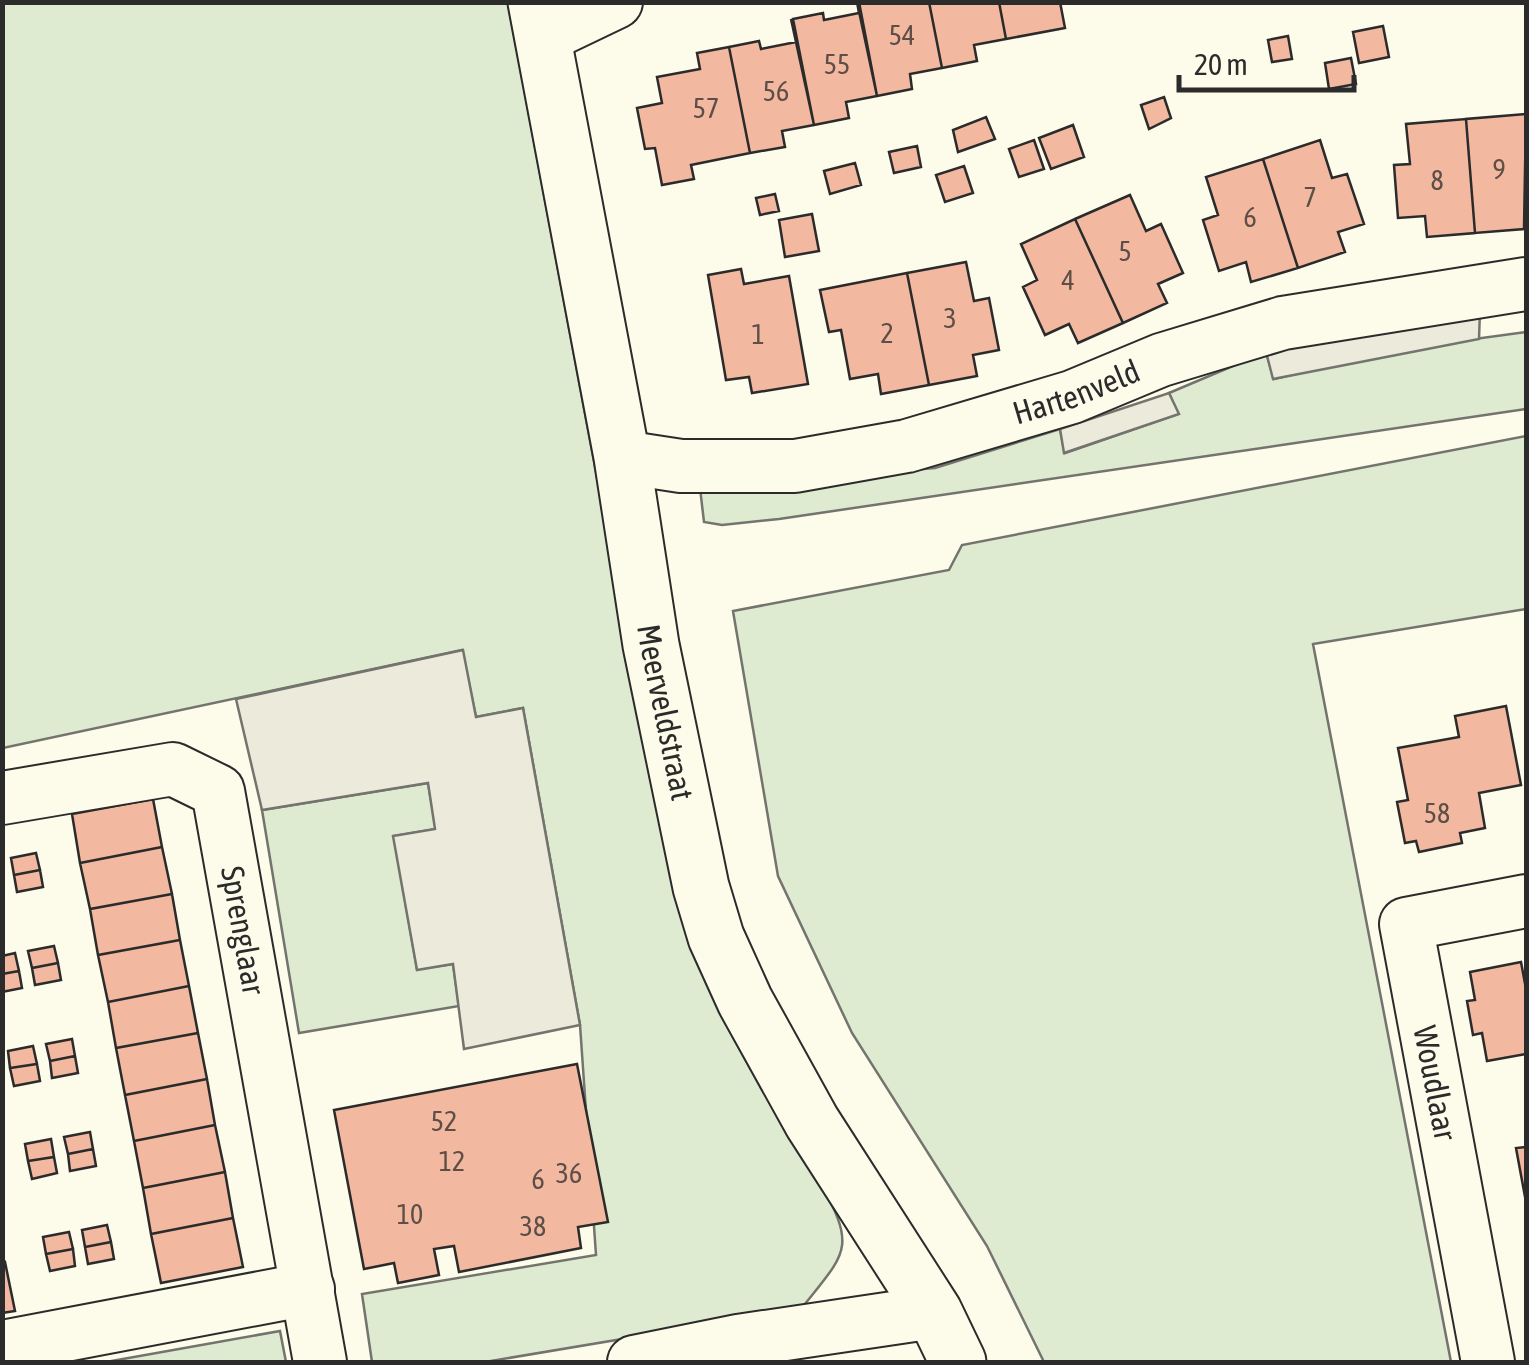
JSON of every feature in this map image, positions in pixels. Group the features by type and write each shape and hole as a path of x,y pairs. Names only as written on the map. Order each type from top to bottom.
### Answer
{"street":[{"path":"540,20 616,2"},
{"name":"Meerveldstraat","path":"540,20 622,458 651,644 700,886 716,937 745,1002 812,1122 934,1312 958,1362"},
{"name":"Hartenveld","path":"622,458 680,466 796,466 907,446 1072,397 1161,360 1283,323 1526,284"},
{"name":"Sprenglaar","path":"2,798 174,768 218,791 320,1362"},
{"name":"Woudlaar","path":"1488,1362 1406,924 1526,901"},
{"path":"2,1347 308,1289"},
{"path":"634,1362 738,1341 934,1312"}],"green space":[{"path":"2,3 508,3 610,547 819,1180 839,1221 842,1249 837,1261 801,1309 485,1362 372,1362 362,1294 596,1255 580,1025 523,708 476,717 462,650 3,748"},
{"path":"1526,332 1526,409 779,519 722,525 704,522 700,488 935,468 1060,429 1065,453 1178,414 1169,393 1266,352 1274,379 1401,349"},
{"path":"1526,436 1526,609 1313,644 1451,1362 1044,1362 987,1246 852,1033 778,876 733,611 949,570 962,545"},
{"path":"428,783 436,829 394,836 417,969 453,964 459,1006 299,1033 262,810"},
{"path":"280,1331 286,1362 106,1362"}],"shaded area":[{"path":"1480,310 1479,339 1273,379 1266,352"},
{"path":"1169,393 1179,414 1064,453 1060,429"},
{"path":"463,650 476,717 523,708 580,1025 464,1049 453,964 417,970 393,836 435,829 428,783 262,810 236,699"}],"building":[{"path":"857,2 877,96 846,102 849,118 814,125 793,19 823,13 824,20 859,13"},
{"path":"859,2 929,2 942,68 910,74 912,89 877,96"},
{"path":"929,2 999,2 1006,39 974,45 977,61 942,68"},
{"path":"999,2 1060,2 1065,28 1006,39"},
{"path":"1383,26 1389,57 1359,63 1353,32"},
{"path":"1288,36 1292,59 1272,62 1268,40"},
{"path":"759,41 761,49 796,42 814,125 782,131 785,147 750,153 729,47"},
{"path":"729,47 750,153 691,165 694,179 662,185 655,148 645,149 637,108 662,103 657,77 700,69 697,53"},
{"path":"1351,58 1356,84 1329,89 1325,63"},
{"path":"1164,97 1171,118 1149,129 1141,105"},
{"path":"1526,114 1524,229 1475,233 1466,119"},
{"path":"986,117 995,139 958,152 953,130"},
{"path":"1466,119 1475,233 1427,237 1425,216 1398,218 1394,165 1410,164 1406,124"},
{"path":"1073,125 1084,157 1051,169 1039,138"},
{"path":"1034,140 1044,169 1019,177 1009,149"},
{"path":"1320,140 1332,178 1347,174 1364,224 1338,232 1345,252 1298,268 1263,159"},
{"path":"917,146 921,167 894,173 889,152"},
{"path":"1263,159 1298,268 1251,282 1246,262 1219,271 1203,220 1218,215 1206,177"},
{"path":"855,163 861,185 830,194 824,171"},
{"path":"964,166 973,193 945,202 936,175"},
{"path":"775,194 779,211 760,215 756,198"},
{"path":"1130,195 1146,231 1161,224 1183,273 1158,284 1167,303 1123,323 1075,219"},
{"path":"812,214 819,251 785,257 779,220"},
{"path":"1075,219 1123,323 1078,343 1069,324 1045,335 1023,287 1037,280 1021,244"},
{"path":"966,262 974,301 989,298 999,350 973,355 977,376 929,385 907,273"},
{"path":"741,269 744,284 789,276 808,384 752,393 749,377 726,380 708,275"},
{"path":"907,273 929,385 881,394 878,374 850,379 841,330 829,332 820,290"},
{"path":"1506,706 1521,785 1479,793 1485,828 1460,833 1462,843 1419,852 1416,841 1405,843 1397,802 1408,800 1398,748 1459,737 1455,716"},
{"path":"153,799 162,847 80,863 72,814"},
{"path":"162,847 172,894 90,909 80,863"},
{"path":"36,853 40,870 14,875 11,858"},
{"path":"40,870 43,887 17,892 14,875"},
{"path":"172,894 180,940 98,955 90,909"},
{"path":"180,940 189,986 108,1002 98,955"},
{"path":"54,946 58,963 32,968 28,951"},
{"path":"15,953 19,971 2,974 2,956"},
{"path":"1521,962 1526,989 1526,1054 1487,1061 1482,1033 1473,1035 1467,1001 1475,1000 1470,972"},
{"path":"58,963 61,980 35,985 32,968"},
{"path":"19,971 22,988 2,992 2,974"},
{"path":"189,986 198,1033 116,1048 108,1002"},
{"path":"198,1033 207,1079 125,1095 116,1048"},
{"path":"72,1039 75,1056 50,1061 46,1044"},
{"path":"33,1046 37,1064 10,1068 8,1051"},
{"path":"75,1056 78,1073 52,1078 50,1061"},
{"path":"37,1064 40,1081 14,1086 10,1068"},
{"path":"577,1064 608,1222 578,1227 581,1248 459,1272 454,1246 434,1249 439,1275 398,1283 394,1263 364,1269 334,1110"},
{"path":"207,1079 215,1125 134,1141 125,1095"},
{"path":"215,1125 225,1172 143,1188 134,1141"},
{"path":"90,1132 93,1149 68,1154 64,1137"},
{"path":"51,1139 54,1157 28,1161 25,1144"},
{"path":"1526,1147 1526,1202 1516,1148"},
{"path":"93,1149 96,1166 70,1171 68,1154"},
{"path":"54,1157 57,1173 32,1179 28,1161"},
{"path":"225,1172 233,1218 151,1234 143,1188"},
{"path":"233,1218 243,1267 161,1283 151,1234"},
{"path":"107,1225 111,1242 85,1247 82,1230"},
{"path":"69,1232 73,1249 46,1254 43,1237"},
{"path":"111,1242 114,1259 88,1264 85,1247"},
{"path":"73,1249 75,1266 50,1271 46,1254"},
{"path":"5,1262 15,1311 2,1313 2,1263"}]}
